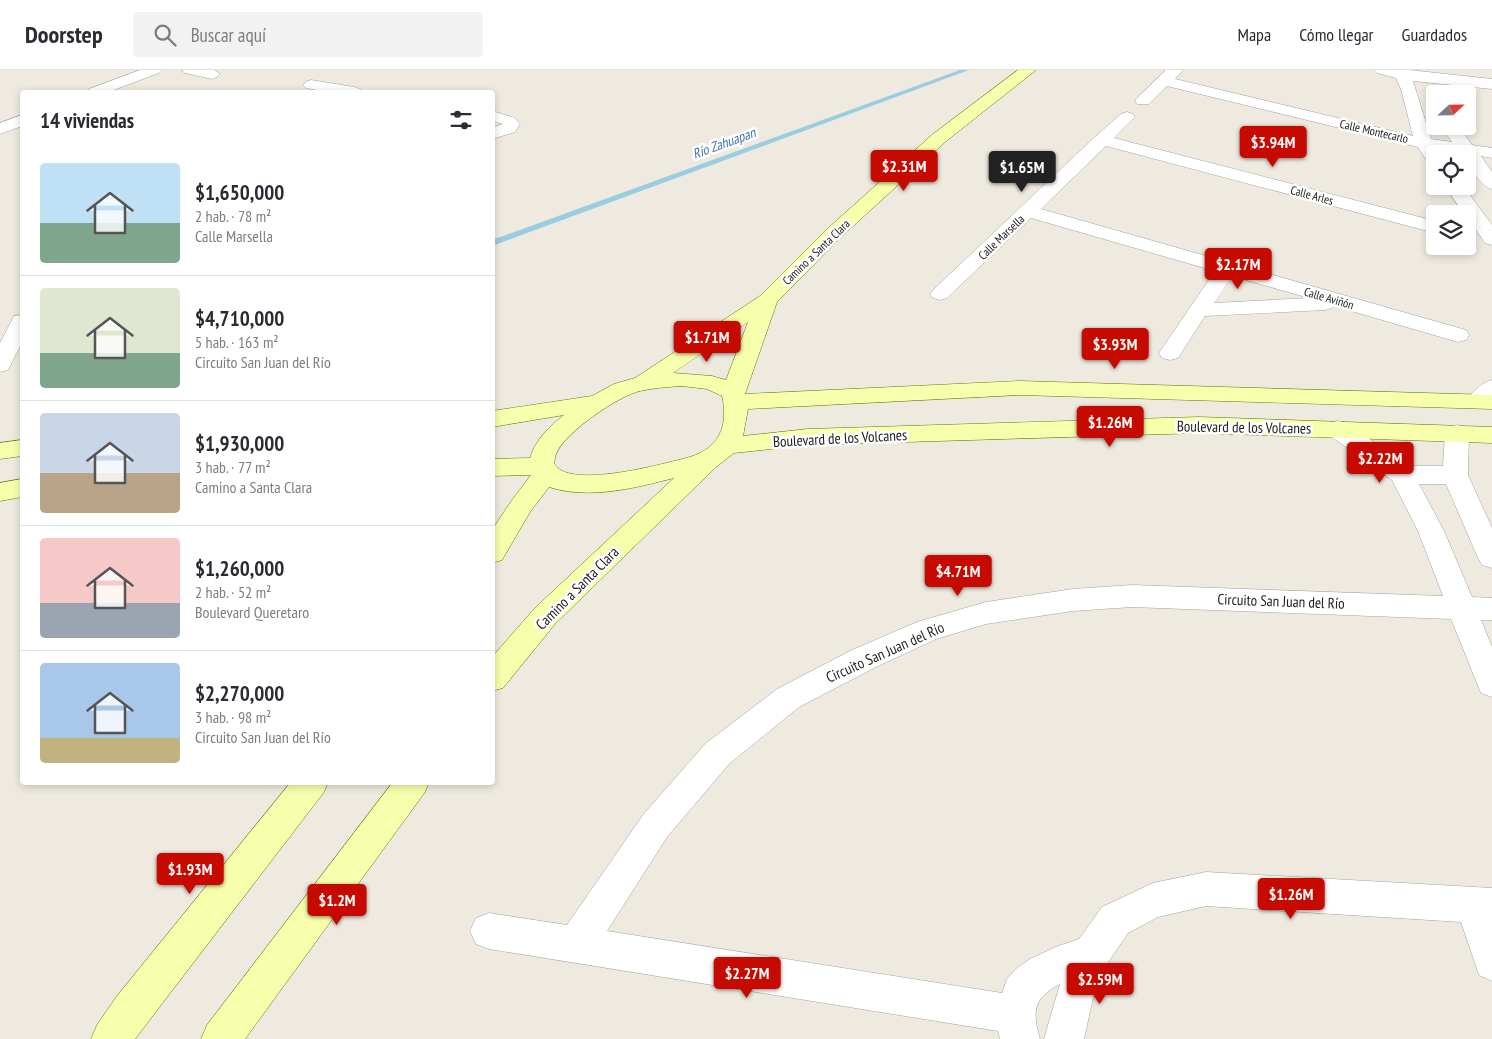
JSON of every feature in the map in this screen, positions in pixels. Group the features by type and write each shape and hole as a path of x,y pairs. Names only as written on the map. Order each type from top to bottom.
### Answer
{"main road":[{"name":"Camino a Santa Clara","path":"644,382 767,300 832,235 932,145 1028,70"},
{"name":"Camino a Santa Clara","path":"495,675 545,616 718,453 735,421 735,397 767,300"},
{"path":"495,548 543,470 543,456 553,440 574,418 594,403 623,388 644,382 682,379 712,383 735,397 1060,389 1487,397"},
{"path":"1060,389 1073,429"},
{"path":"1166,391 1181,426"},
{"path":"495,419 594,403"},
{"name":"Boulevard de los Volcanes","path":"543,470 557,481 576,483 645,478 718,453 808,437 1181,426 1338,429 1492,435"},
{"path":"0,451 20,448"},
{"path":"495,468 543,470"},
{"path":"0,492 20,488"},
{"path":"111,1039 131,1010 310,785"},
{"path":"221,1039 410,785"}],"street":[{"path":"100,90 154,70"},
{"path":"190,70 212,74"},
{"path":"1382,70 1492,84"},
{"path":"1401,72 1410,90 1412,108 1426,147"},
{"path":"1143,101 1170,76"},
{"name":"Calle Montecarlo","path":"1170,76 1436,145"},
{"path":"312,85 342,90"},
{"path":"1410,90 1426,102"},
{"path":"495,117 509,120 512,124 509,128 495,133"},
{"name":"Calle Marsella","path":"940,294 1127,117"},
{"path":"0,128 20,121"},
{"path":"1456,135 1464,145"},
{"name":"Calle Arles","path":"1102,140 1426,226"},
{"name":"Calle Montecarlo","path":"1476,151 1492,153"},
{"path":"1476,161 1492,184"},
{"path":"1460,195 1492,241"},
{"name":"Calle Aviñón","path":"1028,211 1458,335"},
{"path":"1476,238 1492,241"},
{"path":"1170,353 1227,268"},
{"path":"1199,310 1347,303"},
{"path":"0,365 20,326"},
{"path":"1338,429 1402,475 1431,531 1492,684"},
{"path":"1457,433 1455,475 1492,558"},
{"path":"1402,475 1455,475"},
{"name":"Circuito San Juan del Río","path":"576,944 655,826 717,754 788,698 863,659 927,630 986,613 1073,600 1132,596 1492,609"},
{"path":"1064,1039 1074,998 1090,956 1116,920 1153,901 1206,889 1483,906 1492,962"},
{"path":"489,931 576,944 1016,1026 1017,999 1029,982 1052,966 1068,959 1090,956"}],"waterway":[{"name":"Río Zahuapan","path":"495,242 966,70"}]}
